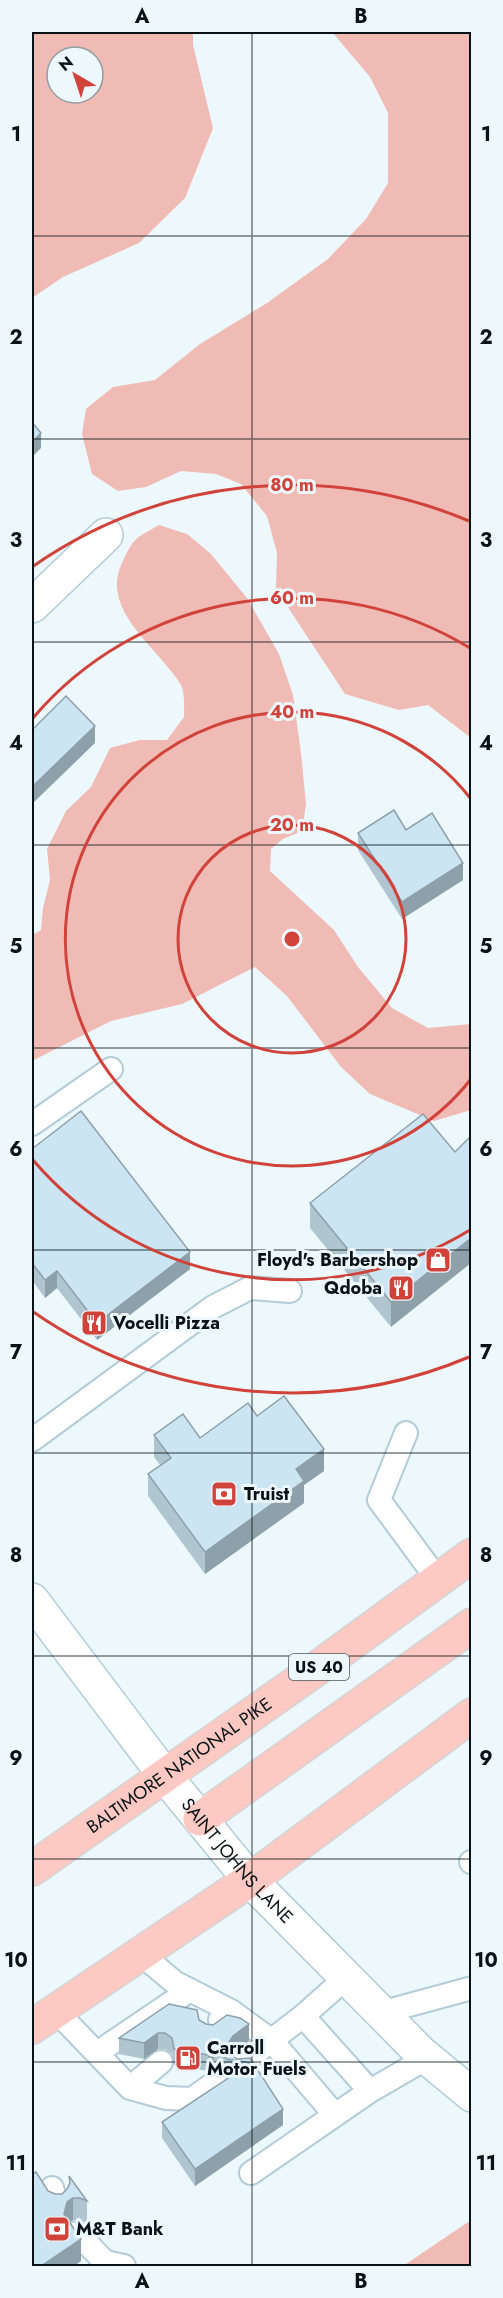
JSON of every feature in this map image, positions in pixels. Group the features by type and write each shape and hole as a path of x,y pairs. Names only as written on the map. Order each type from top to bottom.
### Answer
{"main road":[{"name":"BALTIMORE NATIONAL PIKE","path":"32,1869 471,1555"},
{"path":"200,1819 471,1625"},
{"path":"44,2019 249,1880 471,1714"}],"street":[{"path":"32,606 106,535"},
{"name":"SAINT JOHNS LANE","path":"32,1600 165,1776 249,1880 380,2013 427,2058 471,2095"}],"lane":[{"path":"32,1124 111,1069"},
{"path":"32,1440 213,1307 250,1288 290,1291"},
{"path":"406,1433 379,1500 438,1580"},
{"path":"141,1954 174,1982 231,2011 272,2041 335,2115"},
{"path":"242,2063 303,2016 346,1978"},
{"path":"380,2013 471,1988"},
{"path":"97,2053 190,1990"},
{"path":"210,2028 231,2011"},
{"path":"303,2016 370,2091"},
{"path":"44,2019 97,2053 130,2088 166,2098 192,2099 216,2082"},
{"path":"251,2173 370,2091 427,2058"},
{"path":"130,2088 161,2062"},
{"path":"77,2233 105,2262 124,2266"}],"shaded area":[{"path":"32,32 193,32 193,45 213,128 185,198 139,243 63,277 32,298"},
{"path":"332,32 471,32 471,738 428,705 399,710 345,694 276,589 277,553 267,516 241,484 216,474 181,471 146,487 118,491 92,474 82,434 86,409 113,387 155,380 200,344 267,303 328,259 366,219 388,183 388,113 370,77"},
{"path":"159,525 187,534 211,554 247,598 279,654 293,695 306,804 302,831 283,839 271,849 270,871 334,930 358,967 392,1008 428,1028 471,1024 471,1110 434,1121 370,1094 341,1067 287,996 255,967 182,1004 111,1021 32,1061 32,935 41,930 43,908 50,880 47,849 66,811 91,787 110,748 140,740 167,740 184,717 184,696 181,685 135,629 119,597 117,581 129,548 140,536"},
{"path":"471,2220 471,2266 403,2266"}],"building":[{"path":"32,422 41,433 32,442"},
{"path":"66,696 95,726 32,787 32,730"},
{"path":"394,810 406,830 432,813 463,863 402,902 358,833"},
{"path":"81,1111 190,1252 97,1323 57,1271 45,1280 32,1263 32,1149"},
{"path":"423,1114 455,1152 471,1136 471,1238 391,1302 310,1203"},
{"name":"Truist","path":"284,1396 324,1449 296,1469 304,1481 205,1552 148,1474 171,1458 154,1435 183,1414 200,1438 248,1403 257,1416"},
{"path":"169,2004 197,2010 199,2020 206,2024 213,2025 227,2015 240,2018 249,2024 233,2036 229,2042 229,2049 237,2059 250,2058 283,2109 195,2169 162,2122 251,2063 227,2059 221,2053 214,2052 208,2055 174,2049 172,2038 165,2033 158,2033 144,2043 119,2038"},
{"name":"M&T Bank","path":"36,2172 48,2191 55,2194 62,2194 67,2189 70,2183 69,2176 87,2201 73,2198 67,2202 64,2214 81,2239 41,2266 32,2266 32,2174"}],"place":[{"name":"Floyd's Barbershop","path":"438,1260"},
{"name":"Qdoba","path":"401,1288"},
{"name":"Vocelli Pizza","path":"94,1323"},
{"name":"Truist","path":"224,1494"},
{"name":"Carroll Motor Fuels","path":"188,2058"},
{"name":"M&T Bank","path":"57,2229"}]}
